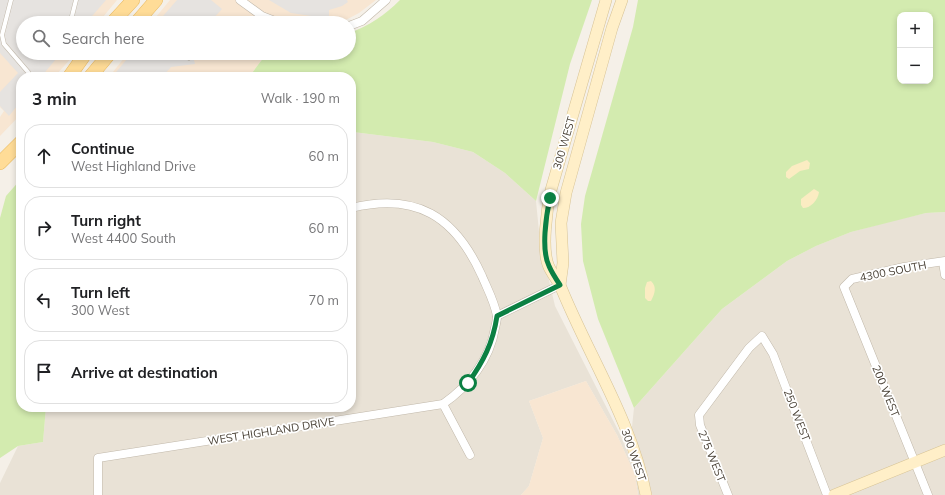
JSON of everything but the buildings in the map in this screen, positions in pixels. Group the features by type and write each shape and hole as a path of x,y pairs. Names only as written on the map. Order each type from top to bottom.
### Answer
{"main road":[{"path":"118,16 133,0"},
{"path":"144,16 156,0"},
{"name":"300 WEST","path":"606,0 548,206 546,231 547,261 548,266 560,285 624,428 642,474 646,495"},
{"name":"300 WEST","path":"560,285 563,263 561,223 566,193 612,28 622,0"},
{"path":"73,72 81,60"},
{"path":"94,72 104,60"},
{"path":"0,163 16,147"},
{"path":"834,495 945,450"}],"street":[{"path":"240,0 262,16"},
{"path":"356,23 362,21 386,0"},
{"path":"356,207 371,203 401,204 423,209 445,221 460,237 474,258 497,316 494,337 479,367 468,383 443,404 470,455"},
{"path":"944,261 945,275"},
{"name":"4300 SOUTH","path":"844,287 852,279 904,266 944,261"},
{"path":"497,316 560,285"},
{"name":"200 WEST","path":"844,287 928,495"},
{"name":"250 WEST","path":"699,415 749,348 762,336 773,354 827,495"},
{"name":"WEST HIGHLAND DRIVE","path":"98,495 98,458 443,404"},
{"name":"275 WEST","path":"699,415 700,425 728,495"}],"lane":[{"path":"11,0 2,34 4,44 16,58"},
{"path":"72,16 76,0"},
{"path":"18,60 28,72"}],"shaded area":[{"path":"0,0 117,0 104,16 16,16 16,60 70,60 59,72 16,72 16,119 0,136 0,117 4,111 0,107"},
{"path":"0,0 106,0 92,16 16,16 16,60 55,60 45,72 17,72 0,53"},
{"path":"170,0 376,0 353,16 157,16"},
{"path":"177,0 211,0 222,9 216,16 163,16"},
{"path":"269,0 347,0 348,2 342,6 329,10 329,16 311,16 291,13"},
{"path":"122,60 262,60 253,72 113,72"},
{"path":"126,60 194,60 195,64 171,67 166,72 116,72"},
{"path":"16,75 16,107 9,116 0,106 0,92"},
{"path":"356,132 433,142 473,152 505,173 536,201 540,242 555,306 619,432 629,455 634,408 722,309 787,261 816,246 851,232 895,220 926,213 945,212 945,495 638,495 635,475 617,435 586,381 529,401 543,438 529,486 521,495 0,495 0,483 18,446 43,442 46,412 356,412"},
{"path":"586,381 617,435 635,475 638,495 521,495 529,486 543,438 529,401"}],"green space":[{"path":"400,0 592,0 570,64 536,201 505,173 473,152 433,142 356,132 356,72 253,72 262,60 356,60 356,30 376,20"},
{"path":"638,0 945,0 945,212 926,213 851,232 816,246 787,261 722,309 634,408 598,319 583,261 581,224 585,196 633,27"},
{"path":"16,185 16,412 46,412 43,442 18,446 0,458 0,218 6,196"}],"sand":[{"path":"807,160 810,163 809,169 800,171 789,179 786,177 786,172 792,166"},
{"path":"814,189 819,192 817,198 814,203 806,208 803,208 801,205 801,199"},
{"path":"651,281 655,290 651,301 648,301 645,298 645,288 647,282"}],"route":[{"path":"468,383 486,357 494,337 497,316 560,285 548,266 546,231 550,198"}]}
